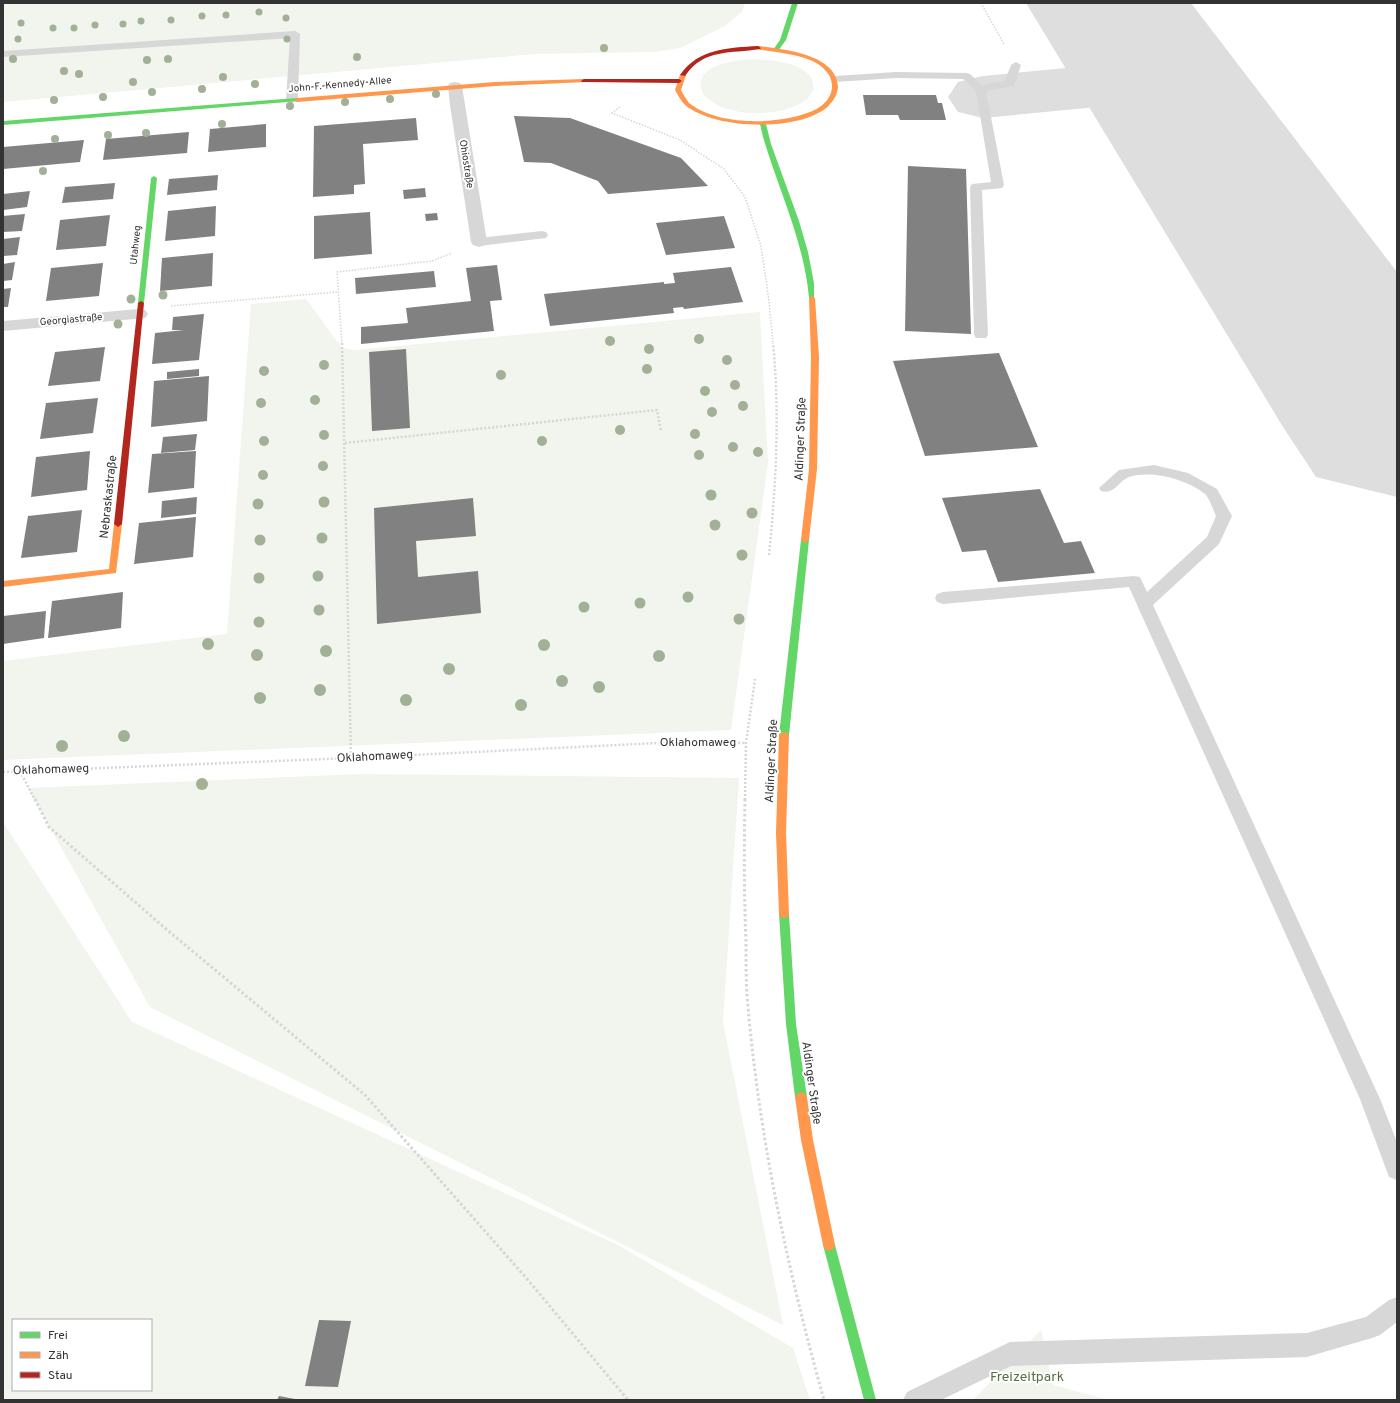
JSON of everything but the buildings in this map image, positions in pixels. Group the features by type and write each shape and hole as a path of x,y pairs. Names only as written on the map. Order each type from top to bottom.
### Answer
{"main road":[{"path":"776,50 783,40 795,3"},
{"path":"743,49 776,50 801,55 813,60 830,72 835,79 835,94 831,100 815,113 789,121 762,124 728,121 701,112 690,106 679,92 679,81 685,70 692,63 715,54 743,49"},
{"name":"John-F.-Kennedy-Allee","path":"3,123 455,86 554,81 679,81"},
{"name":"Aldinger Straße","path":"762,124 805,255 812,291 815,357 813,469 783,744 781,832 784,927 790,1024 807,1140 834,1267 870,1400"},
{"name":"Utahweg","path":"140,314 154,178"},
{"name":"Nebraskastraße","path":"3,584 114,571 140,314"}],"street":[{"name":"Ohiostraße","path":"455,86 479,242"},
{"name":"Georgiastraße","path":"3,326 140,314"}],"lane":[{"path":"3,54 295,34 292,100"},
{"path":"980,89 1010,84 1016,65"},
{"path":"835,79 896,75 966,76 980,89 983,97 998,185 976,187 981,335"},
{"path":"479,242 542,235"},
{"path":"1106,488 1124,473 1154,470 1183,476 1212,492 1224,516 1214,540 1144,604"},
{"path":"943,598 1134,581 1370,1099 1397,1170"},
{"path":"915,1400 1010,1354 1307,1345 1372,1327 1397,1308"}],"path":[{"path":"982,3 1016,65"},
{"path":"636,80 633,97 612,113 680,140 724,169 745,196 761,246 769,301 776,376 775,494 769,556"},
{"path":"351,758 345,443 342,348 337,292 337,272 354,268 432,261 479,242"},
{"path":"140,314 157,307 337,292"},
{"path":"345,443 657,410 661,431"},
{"name":"Oklahomaweg","path":"3,772 351,758 679,742 746,743 756,672"},
{"path":"20,771 49,827 166,929 365,1095 528,1280 628,1400"}],"green space":[{"path":"3,3 745,3 742,12 725,26 680,48 654,52 534,54 3,102"},
{"path":"754,59 786,63 802,69 808,73 812,79 814,89 807,99 798,105 773,112 759,113 746,113 721,107 704,95 701,90 701,81 709,70 723,64 740,60"},
{"path":"306,299 342,348 355,350 760,312 768,463 731,730 3,760 3,661 227,634 251,304"},
{"path":"361,774 739,778 723,1022 783,1325 150,1007 28,788"},
{"path":"3,822 132,1022 618,1245 793,1348 810,1400 3,1400"},
{"name":"Freizeitpark","path":"1041,1330 1053,1385 1109,1400 973,1400"}],"taxiway":[{"path":"983,97 1160,80"}],"runway":[{"path":"1107,3 1397,427"}],"traffic: fast":[{"path":"776,50 783,40 795,3"},
{"path":"3,123 297,100"},
{"path":"763,124 768,144 805,252 811,283 812,298"},
{"path":"141,303 154,178"},
{"path":"784,735 805,540"},
{"path":"784,914 791,1024 801,1097"},
{"path":"829,1245 870,1400"}],"traffic: slow":[{"path":"683,75 678,90 687,104 702,112 733,121 751,123 786,121 818,111 830,100 835,90 835,79 829,70 807,57 793,53 758,48"},
{"path":"297,100 495,84 584,81"},
{"path":"805,540 813,469 815,357 812,298"},
{"path":"3,584 113,571 118,524"},
{"path":"784,735 781,833 784,914"},
{"path":"801,1097 807,1140 829,1245"}],"traffic: jam":[{"path":"683,75 696,60 716,52 758,48"},
{"path":"584,81 679,81"},
{"path":"118,524 141,303"}]}
